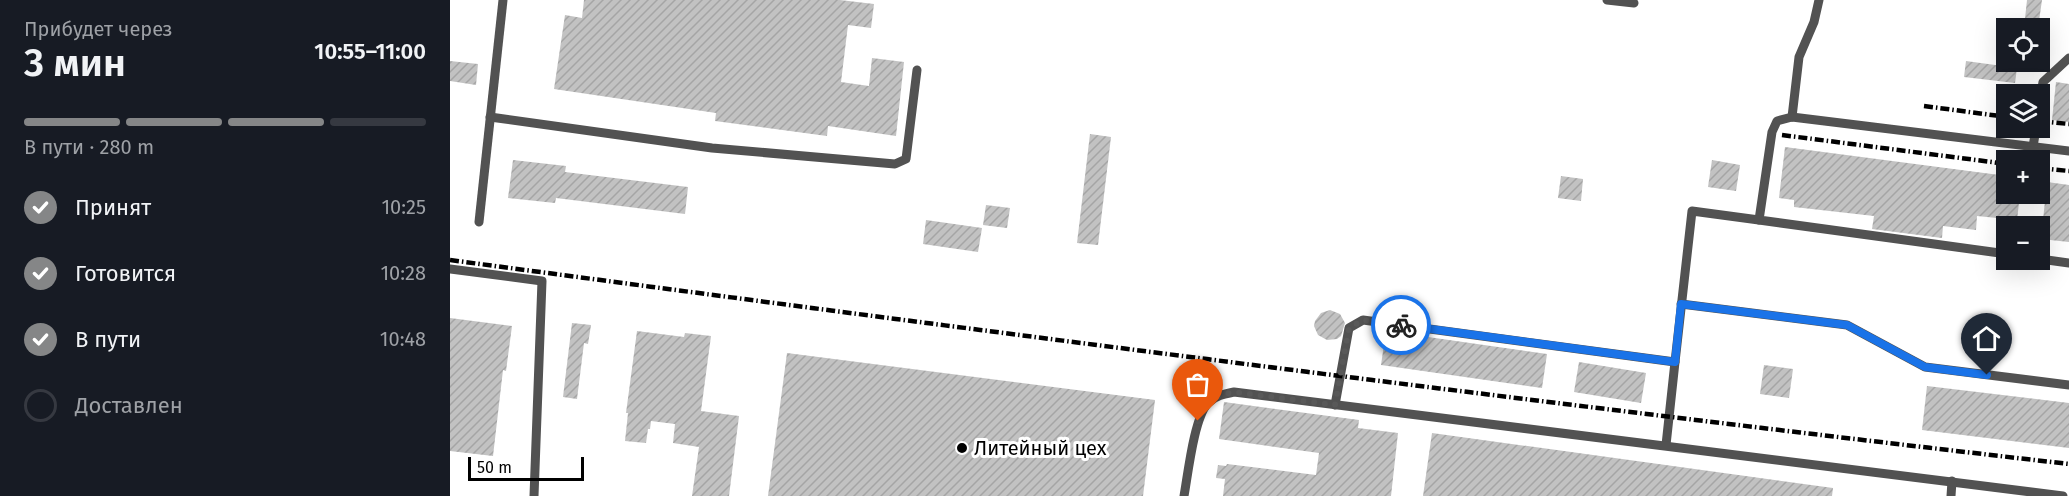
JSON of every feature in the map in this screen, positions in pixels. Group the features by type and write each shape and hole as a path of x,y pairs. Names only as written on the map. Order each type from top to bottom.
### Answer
{"lane":[{"path":"478,222 503,0"},
{"path":"1607,0 1634,3"},
{"path":"1792,117 1799,57 1814,22 1819,0"},
{"path":"2043,84 2069,58"},
{"path":"490,117 712,148 895,164 906,159 916,70"},
{"path":"1759,220 1772,132 1777,121 1792,117 2069,151"},
{"path":"2033,147 2034,138"},
{"path":"1666,445 1692,211 1996,252"},
{"path":"2050,260 2069,263"},
{"path":"450,269 542,281 534,496"},
{"path":"1681,304 1847,325 1925,367 2069,385"},
{"path":"1335,405 1349,328 1363,320 1675,362"},
{"path":"1184,496 1198,421 1206,405 1218,396 1234,392 2063,496"},
{"path":"1951,496 1952,481"}],"building":[{"path":"584,0 840,0 874,4 871,28 848,25 841,82 869,86 872,58 904,62 896,136 828,126 827,136 715,121 716,113 554,89 565,15 582,18"},
{"path":"2027,0 2042,0 2039,18 2025,18"},
{"path":"450,61 478,64 476,85 450,81"},
{"path":"1966,61 1996,65 1996,72 2016,72 2015,83 1964,77"},
{"path":"2056,82 2069,84 2069,122 2052,120"},
{"path":"1090,134 1111,137 1098,245 1077,243"},
{"path":"1785,147 1996,175 1996,204 2019,204 2017,216 1996,216 1996,218 1977,216 1976,230 1943,226 1942,238 1872,229 1874,216 1794,207 1794,200 1779,198"},
{"path":"513,160 566,166 565,172 688,187 685,214 556,198 555,203 508,198"},
{"path":"1712,160 1740,165 1736,191 1708,187"},
{"path":"1561,176 1583,179 1581,201 1558,198"},
{"path":"2050,182 2069,185 2069,242 2050,240 2050,216 2043,216 2045,204 2050,204"},
{"path":"986,205 1010,208 1007,228 983,225"},
{"path":"926,220 982,228 978,252 923,244"},
{"path":"1330,310 1340,314 1345,323 1341,336 1327,340 1318,335 1314,326 1321,313"},
{"path":"450,318 512,326 506,371 503,370 493,456 450,451"},
{"path":"572,323 591,325 588,344 584,343 577,399 563,397"},
{"path":"637,331 684,337 685,333 711,336 701,411 739,416 729,496 692,496 699,447 673,443 675,424 651,421 646,443 625,441 628,413 626,413"},
{"path":"1386,331 1547,354 1542,388 1381,365"},
{"name":"Литейный цех","path":"787,353 1155,400 1143,496 768,496"},
{"path":"1579,362 1646,373 1641,403 1574,392"},
{"path":"1764,365 1793,369 1789,398 1760,394"},
{"path":"1927,386 2069,403 2069,448 1922,430"},
{"path":"1224,402 1359,420 1358,428 1398,433 1391,496 1223,496 1225,479 1216,478 1218,465 1226,466 1227,464 1316,475 1319,453 1219,439"},
{"path":"1432,433 1833,488 1832,496 1423,496"}],"railway":[{"path":"1924,106 1996,116"},
{"path":"2050,122 2069,124"},
{"path":"1782,135 1996,163"},
{"path":"2050,169 2069,171"},
{"path":"450,260 1259,366 2069,464"}],"way so far":[{"path":"1198,421 1206,405 1218,396 1234,392 1335,405 1349,328 1363,320 1401,325"}],"place":[{"name":"Литейный цех","path":"962,448"}],"route":[{"path":"1401,325 1675,362 1681,304 1847,325 1925,367 1987,375"}]}
